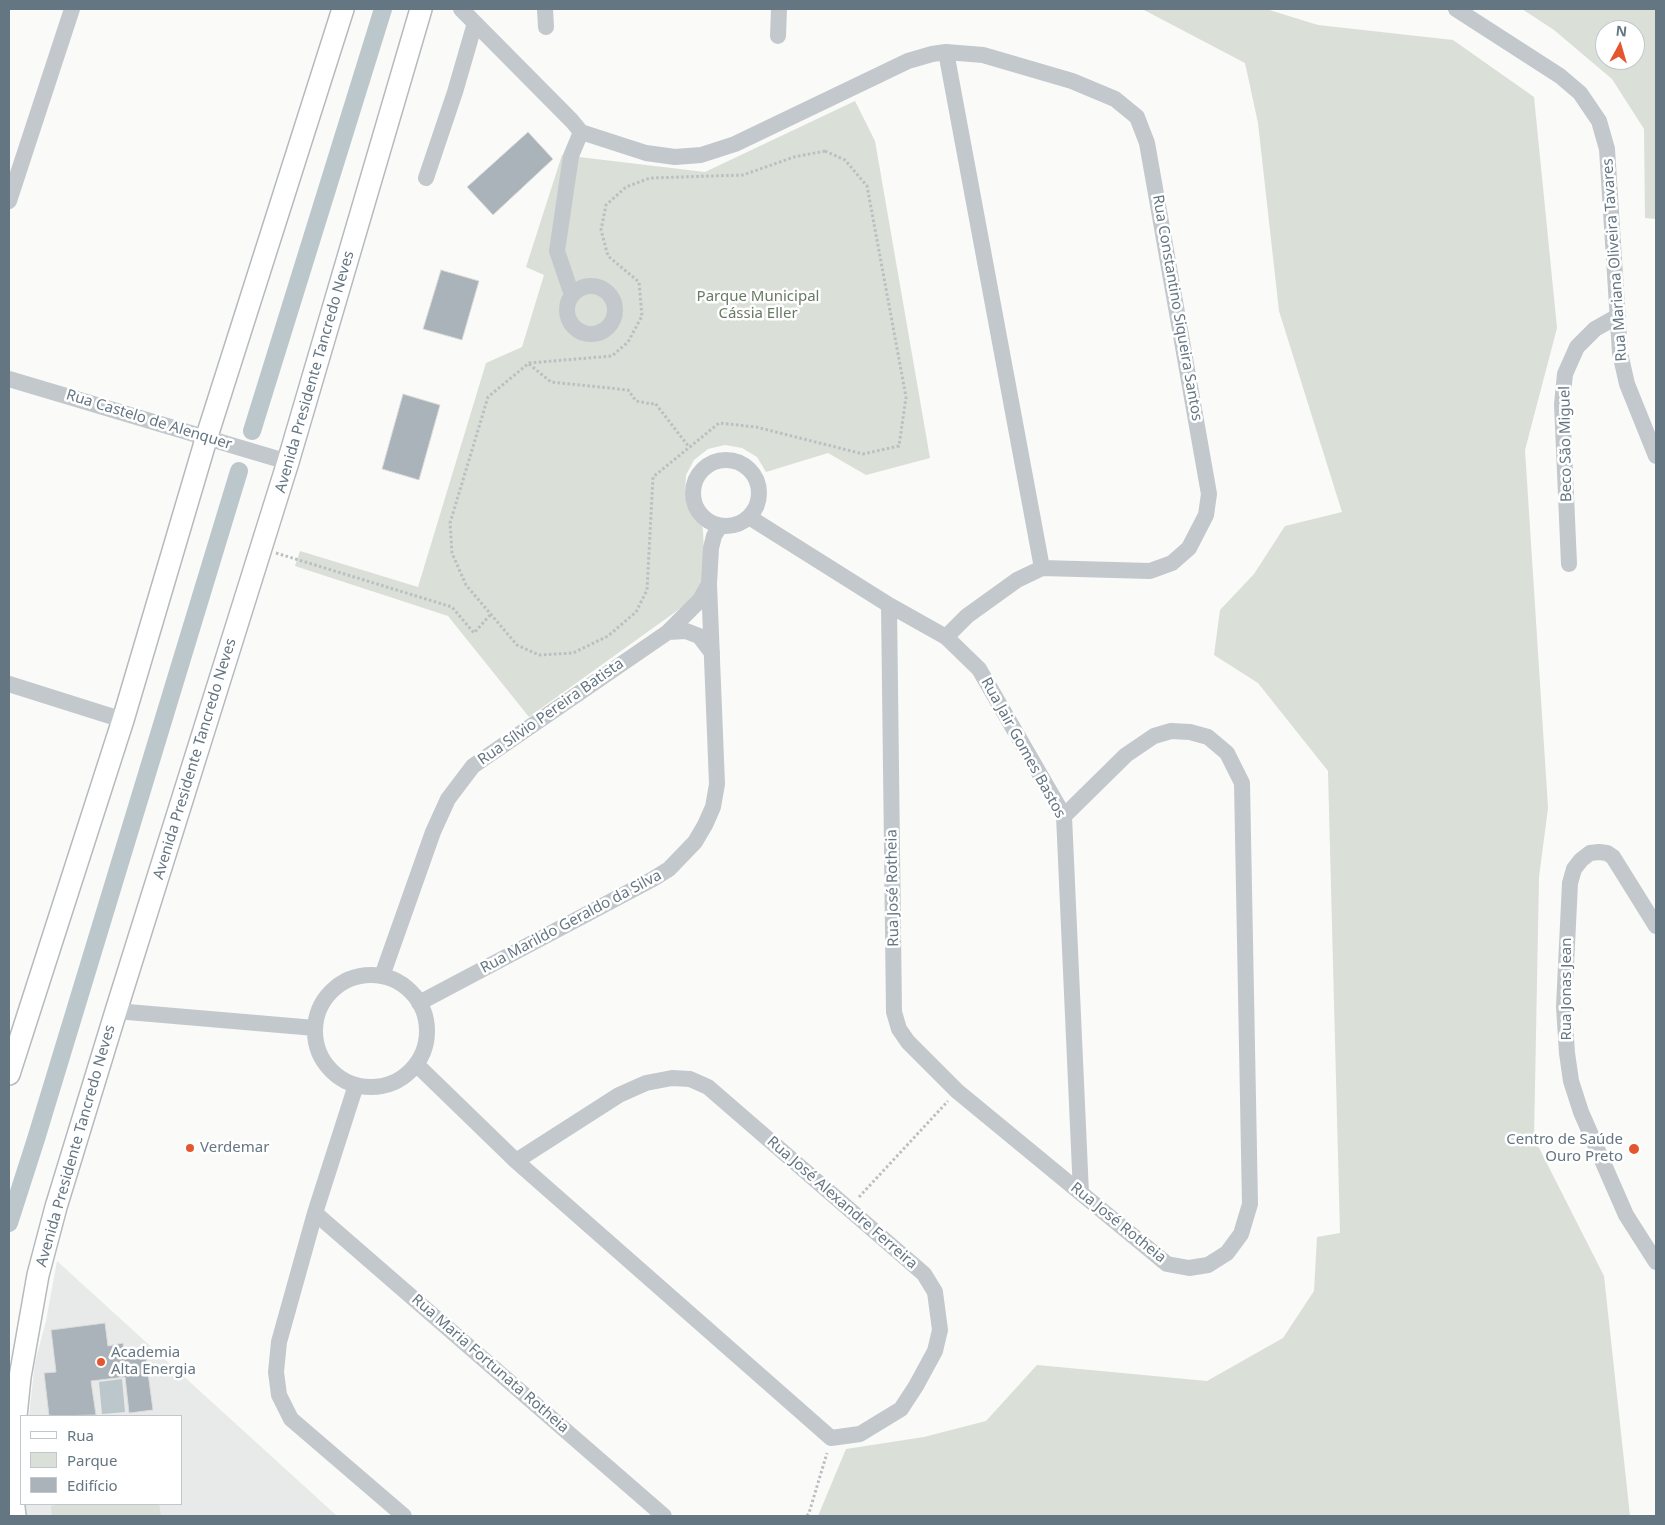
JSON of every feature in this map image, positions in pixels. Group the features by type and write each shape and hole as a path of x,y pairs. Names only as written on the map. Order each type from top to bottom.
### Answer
{"main road":[{"path":"9,1074 123,720 207,436 343,9"},
{"name":"Avenida Presidente Tancredo Neves","path":"15,1516 10,1474 20,1377 38,1275 56,1207 288,462 421,9"}],"street":[{"path":"9,201 12,180 72,9"},
{"path":"461,9 581,132 571,156 557,251 572,296"},
{"path":"545,9 546,27"},
{"path":"778,36 779,9"},
{"name":"Rua Mariana Oliveira Tavares","path":"1456,9 1560,76 1580,93 1599,121 1607,149 1620,353 1627,384 1656,456"},
{"path":"426,178 455,92 475,23"},
{"path":"946,52 1042,568"},
{"name":"Rua Constantino Siqueira Santos","path":"581,132 646,153 675,156 701,155 736,144 908,61 946,52 984,55 1072,81 1115,99 1137,117 1148,143 1209,494 1206,515 1188,548 1172,563 1150,571 1042,568 1017,580 967,616 946,636"},
{"name":"Beco São Miguel","path":"1569,564 1562,404 1565,374 1577,347 1595,329 1618,316"},
{"name":"Rua Castelo de Alenquer","path":"9,379 207,436 288,462"},
{"path":"722,460 736,461 748,468 756,479 759,492 757,506 749,517 736,525 720,526 708,521 698,512 693,499 693,485 699,473 709,464 722,460"},
{"name":"Rua Jair Gomes Bastos","path":"749,517 889,605 946,636 979,669 1064,816 1080,1193"},
{"name":"Rua Marildo Geraldo da Silva","path":"419,1002 653,879 669,869 682,857 705,825 717,784 709,584 711,548 714,536 720,526"},
{"name":"Rua Sílvio Pereira Batista","path":"382,976 433,832 448,799 473,766 668,632 700,600 709,584"},
{"name":"Rua José Rotheia","path":"889,605 894,1012 899,1029 908,1042 957,1091 1167,1264 1189,1268 1208,1265 1227,1253 1241,1234 1250,1204 1242,783 1227,753 1208,737 1190,732 1171,731 1154,736 1126,754 1064,816"},
{"path":"668,632 686,631 698,636 712,653"},
{"path":"9,684 123,720"},
{"name":"Rua Jonas Jean","path":"1656,926 1613,857 1607,853 1599,852 1590,853 1581,860 1574,869 1570,883 1564,1007 1567,1053 1572,1081 1581,1112 1626,1216 1656,1262"},
{"path":"363,976 382,976 397,981 410,990 419,1002 425,1018 427,1034 424,1050 416,1064 399,1079 378,1086 356,1085 342,1079 330,1070 321,1058 316,1043 315,1028 319,1010 329,993 344,982 363,976"},
{"path":"116,1011 315,1028"},
{"path":"416,1064 516,1161 832,1438"},
{"name":"Rua José Alexandre Ferreira","path":"516,1161 619,1095 646,1082 672,1078 690,1079 708,1087 924,1274 934,1292 940,1330 935,1350 916,1386 901,1409 860,1434 832,1438"},
{"path":"356,1085 315,1212 279,1342 276,1372 279,1395 291,1419 404,1516"},
{"name":"Rua Maria Fortunata Rotheia","path":"315,1212 664,1516"}],"path":[{"path":"825,151 845,160 867,186 906,397 900,446 863,454 756,427 719,423 689,447 653,477 647,590 636,612 608,636 573,653 539,655 517,645 466,585 452,553 450,523 488,397 529,363 612,356 628,342 642,316 639,282 608,256 602,230 606,205 626,187 650,178 743,175 794,157 825,151"},
{"path":"529,363 552,382 628,390 636,401 655,403 689,447"},
{"path":"297,560 452,607 474,633 490,615"},
{"path":"848,1209 957,1091"},
{"path":"807,1516 832,1438"}],"shaded area":[{"path":"57,1261 337,1516 24,1516 24,1505 182,1505 182,1415 29,1415 35,1362 46,1321"},
{"path":"122,1379 125,1412 102,1414 99,1382"}],"green space":[{"path":"1266,9 1318,25 1453,40 1534,97 1557,328 1525,450 1548,808 1539,877 1534,1138 1604,1276 1630,1516 818,1516 846,1449 924,1437 986,1421 1037,1365 1207,1381 1283,1338 1314,1291 1317,1237 1340,1233 1328,771 1258,683 1214,655 1220,610 1254,574 1285,526 1342,512 1279,311 1258,123 1245,63 1144,10"},
{"path":"1522,9 1656,9 1656,219 1645,218 1644,129 1612,79 1601,70 1645,70 1645,20 1595,20 1595,65 1554,30"},
{"name":"Parque Municipal Cássia Eller","path":"855,101 875,141 930,458 866,475 828,453 766,472 757,457 742,448 725,445 708,449 694,460 686,475 685,492 691,509 700,518 703,530 705,580 692,600 529,717 448,616 295,566 300,551 418,587 486,363 522,347 544,275 526,267 562,155 705,172"},
{"path":"159,1505 161,1516 52,1516 51,1506"}],"building":[{"path":"528,132 553,159 493,215 467,187"},
{"path":"441,270 479,281 462,340 423,329"},
{"path":"403,394 440,405 419,480 382,469"},
{"name":"Academia Alta Energia","path":"105,1323 108,1346 123,1343 124,1353 145,1350 153,1410 129,1413 125,1377 91,1381 96,1415 49,1415 44,1373 56,1372 51,1330"}],"waterway":[{"path":"252,431 383,9"},
{"path":"9,1223 239,471"}],"place":[{"name":"Verdemar","path":"190,1148"},
{"name":"Centro de Saúde Ouro Preto","path":"1634,1149"},
{"name":"Academia Alta Energia","path":"101,1362"}]}
